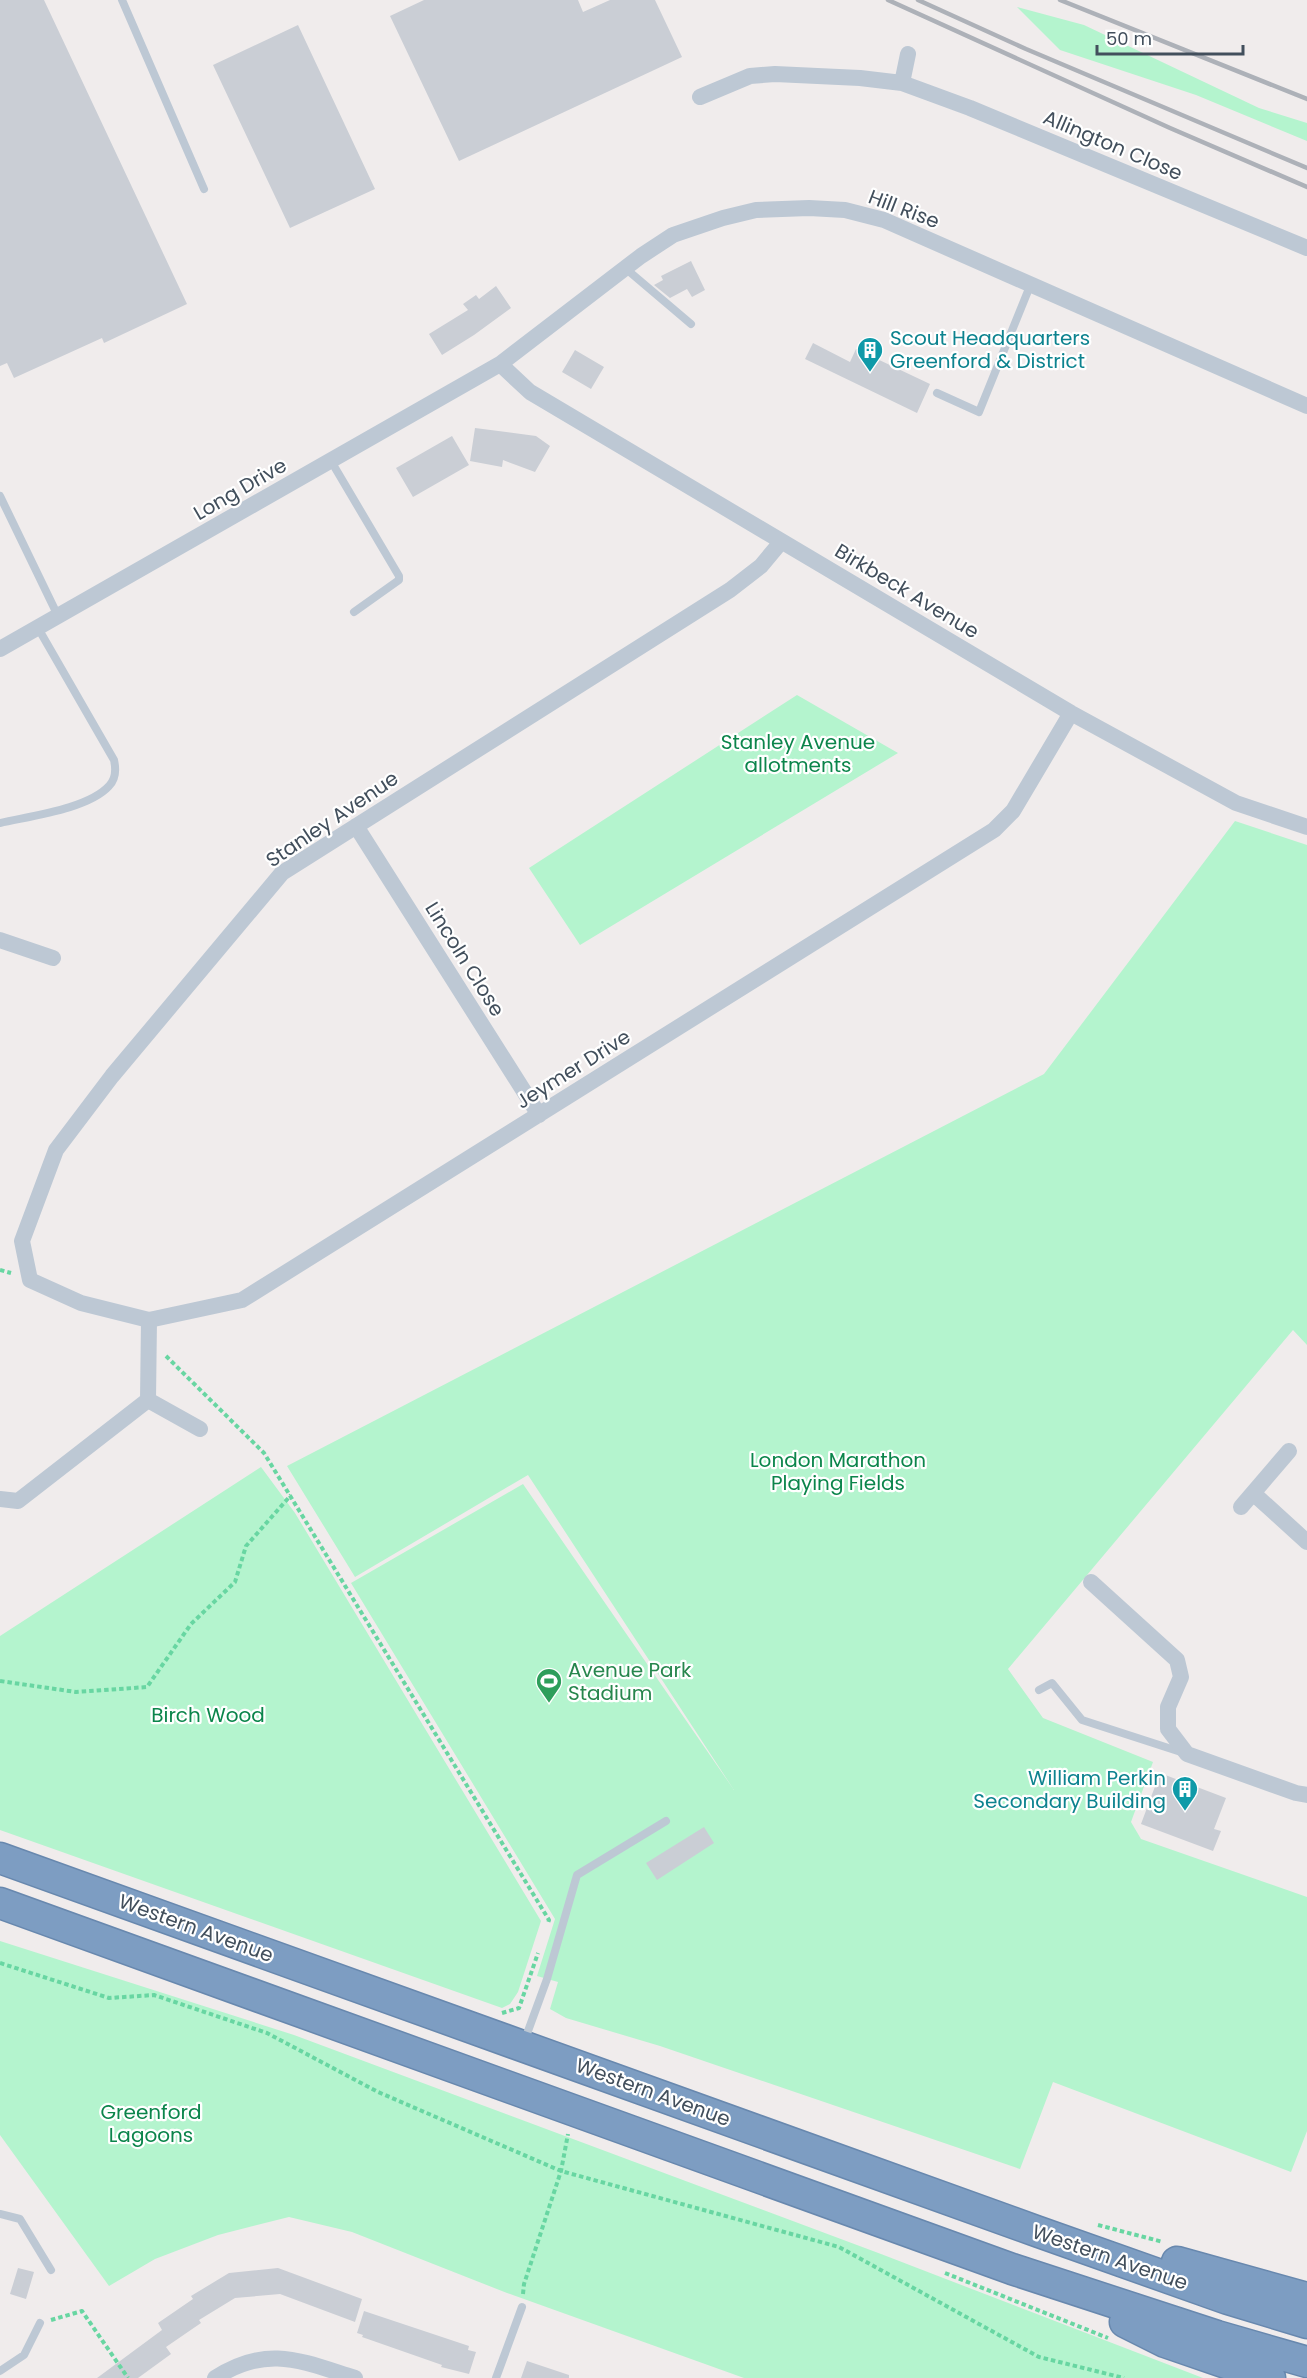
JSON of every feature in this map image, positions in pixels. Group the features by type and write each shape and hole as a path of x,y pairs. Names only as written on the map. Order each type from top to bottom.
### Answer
{"highway":[{"name":"Western Avenue","path":"0,1858 1036,2231 1228,2299 1307,2323"},
{"name":"Western Avenue","path":"0,1903 1012,2269 1205,2332 1307,2362"},
{"path":"1036,2231 1191,2265 1307,2298"},
{"path":"1012,2269 1166,2342 1270,2378"}],"street":[{"path":"902,83 908,54"},
{"name":"Allington Close","path":"700,97 750,76 775,74 860,78 902,83 970,108 1307,248"},
{"name":"Hill Rise","path":"500,364 625,268 673,235 723,218 756,210 809,208 845,210 884,220 1307,406"},
{"name":"Long Drive","path":"2,644 58,617 500,364"},
{"name":"Birkbeck Avenue","path":"500,364 530,392 1071,713 1236,803 1307,827"},
{"name":"Stanley Avenue","path":"30,1280 22,1241 56,1150 112,1076 282,873 730,590 761,566 781,542"},
{"name":"Jeymer Drive","path":"30,1280 81,1303 149,1320 242,1300 994,830 1013,811 1071,713"},
{"name":"Lincoln Close","path":"356,826 539,1115"},
{"path":"0,940 53,958"},
{"path":"148,1400 149,1320"},
{"path":"148,1400 200,1429"},
{"path":"0,1499 18,1501 148,1400"},
{"path":"1241,1507 1289,1451"},
{"path":"1253,1493 1307,1542"},
{"path":"1091,1582 1177,1660 1181,1677 1168,1707 1168,1730 1187,1754 1307,1795"},
{"path":"215,2378 232,2367 262,2359 294,2358 355,2378"}],"lane":[{"path":"122,0 204,189"},
{"path":"625,268 691,324"},
{"path":"937,393 979,412 1030,286"},
{"path":"331,461 399,576 399,580 354,612"},
{"path":"0,496 58,617"},
{"path":"0,823 66,807 98,796 111,784 116,770 114,760 38,628"},
{"path":"1039,1690 1053,1683 1082,1720 1187,1754"},
{"path":"523,2046 547,1979 577,1875 666,1821"},
{"path":"0,2214 20,2219 51,2270"},
{"path":"496,2378 522,2307"},
{"path":"0,2371 24,2355 40,2323"}],"path":[{"path":"149,1320 161,1352 264,1453 549,1920 546,1931"},
{"path":"0,1681 76,1692 147,1687 191,1624 235,1582 246,1546 291,1495"},
{"path":"498,2015 519,2008 542,1942"},
{"path":"0,1963 109,1998 154,1995 267,2033 378,2092 561,2171 839,2247 1039,2357 1124,2378"},
{"path":"522,2307 524,2284 561,2171 570,2126"},
{"path":"40,2323 82,2312 128,2378"}],"green space":[{"path":"1017,7 1084,25 1259,108 1307,123 1307,141 1196,95 1060,50"},
{"name":"Stanley Avenue allotments","path":"797,695 898,753 580,945 529,868"},
{"name":"London Marathon Playing Fields","path":"1235,821 1307,845 1307,1345 1293,1330 1008,1669 1043,1718 1153,1762 1131,1822 1141,1839 1307,1897 1307,2131 1291,2172 1053,2082 1020,2169 660,2046 566,2018 550,2009 558,1982 537,1976 555,1919 351,1583 523,1484 734,1790 528,1475 355,1577 287,1466 1044,1074"},
{"name":"Birch Wood","path":"261,1467 295,1513 541,1921 518,1992 510,2004 502,2008 0,1830 0,1636"},
{"name":"Greenford Lagoons","path":"0,1941 294,2035 881,2254 1203,2378 744,2378 507,2293 352,2232 289,2217 218,2235 155,2259 109,2286 0,2135"}],"building":[{"path":"0,0 44,0 187,304 104,343 102,338 14,378 7,363 0,366"},
{"path":"424,0 578,0 583,12 610,0 655,0 682,57 459,161 390,16"},
{"path":"298,25 375,189 290,228 213,65"},
{"path":"691,261 705,290 692,297 687,289 670,298 654,285 663,280 661,276"},
{"path":"496,286 511,308 442,355 429,334 468,310 463,304 476,295 479,299"},
{"name":"Scout Headquarters Greenford & District","path":"813,343 850,362 856,349 930,384 917,413 805,359"},
{"path":"575,350 604,367 591,389 562,372"},
{"path":"475,428 536,436 550,446 535,472 503,460 502,467 470,461"},
{"path":"452,436 469,465 413,497 396,468"},
{"name":"William Perkin Secondary Building","path":"1160,1773 1226,1798 1214,1829 1221,1831 1213,1851 1141,1824"},
{"path":"704,1827 714,1843 657,1880 646,1863"},
{"path":"18,2268 34,2272 26,2299 10,2294"},
{"path":"278,2268 362,2299 355,2322 280,2294 235,2298 199,2320 201,2323 166,2347 171,2354 138,2378 97,2378 162,2330 158,2323 193,2299 191,2296 229,2273"},
{"path":"364,2311 469,2346 468,2350 476,2352 469,2374 441,2367 442,2365 362,2337 363,2335 357,2333"},
{"path":"527,2361 569,2375 569,2378 521,2378"}],"railway":[{"path":"888,0 1170,128 1307,187"},
{"path":"918,0 1026,49 1307,168"},
{"path":"1060,0 1307,99"}],"place":[{"name":"Scout Headquarters Greenford & District","path":"870,373"},
{"name":"Avenue Park Stadium","path":"549,1704"},
{"name":"William Perkin Secondary Building","path":"1185,1812"}]}
